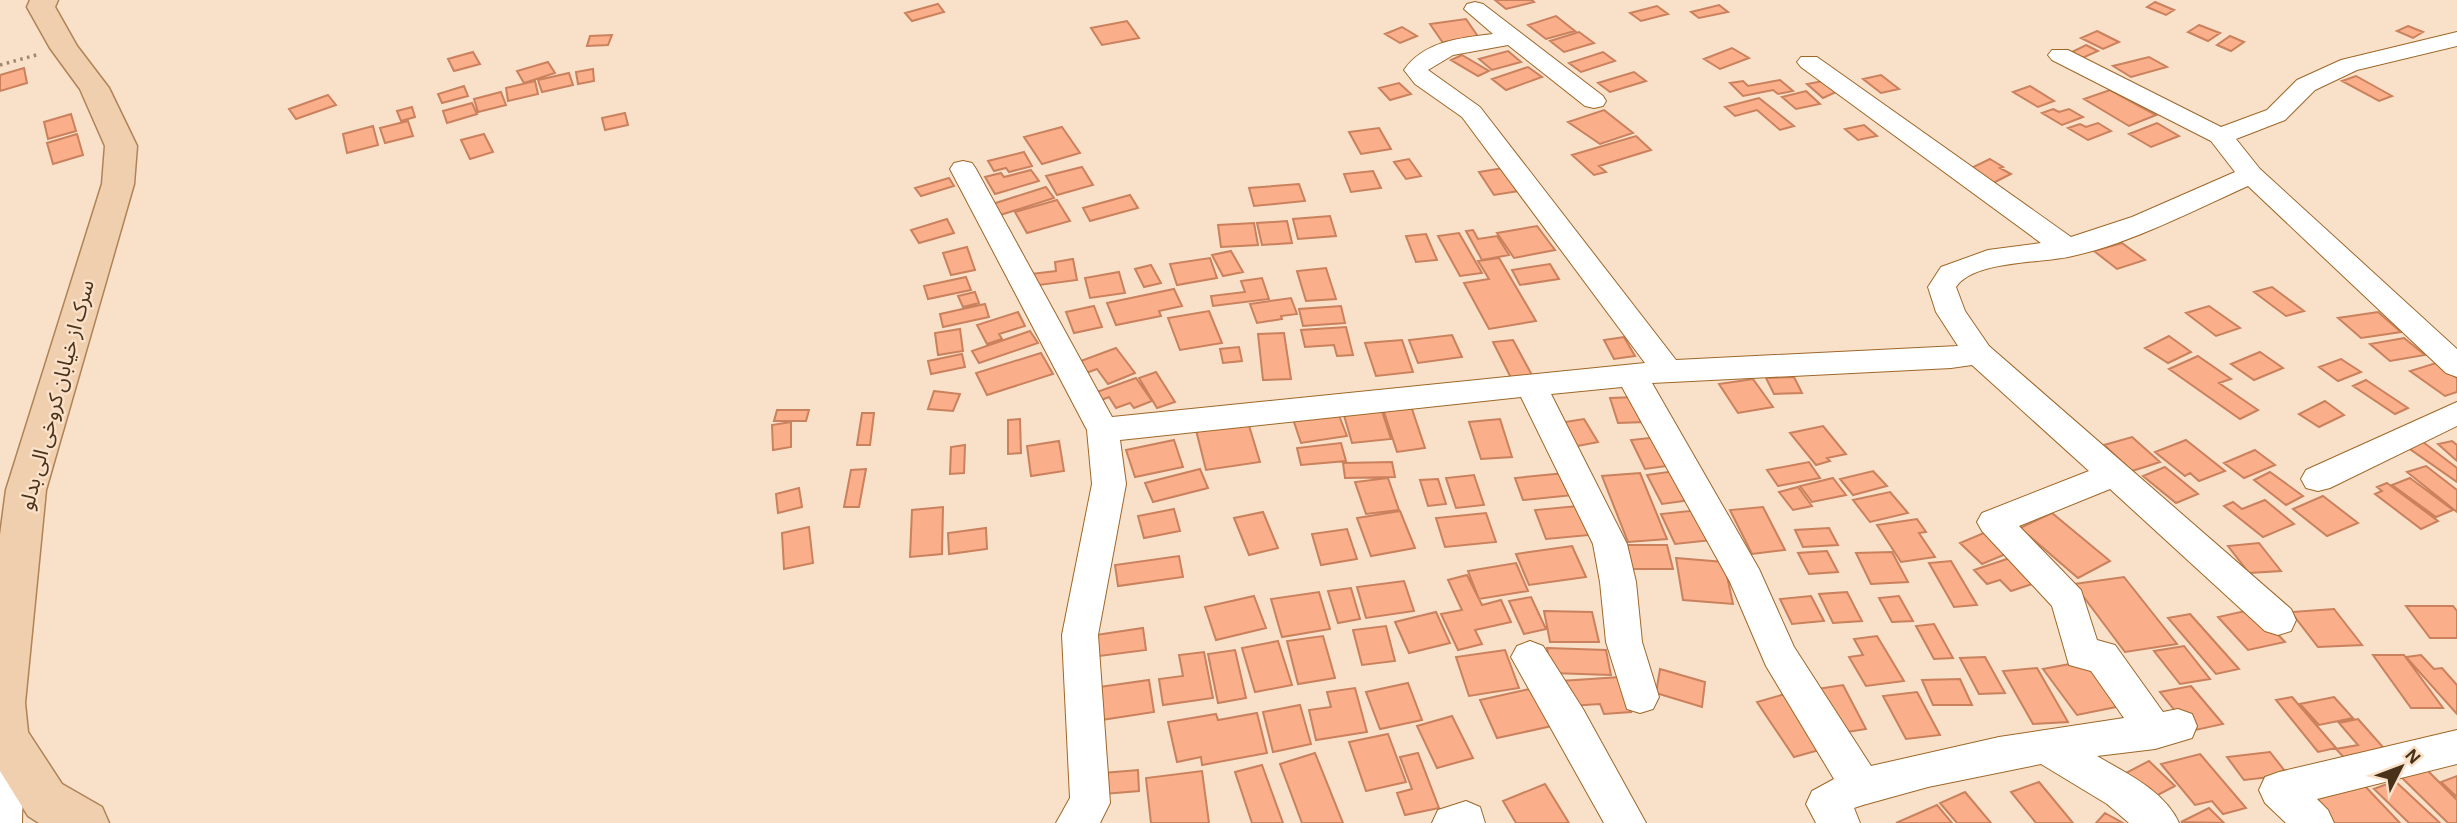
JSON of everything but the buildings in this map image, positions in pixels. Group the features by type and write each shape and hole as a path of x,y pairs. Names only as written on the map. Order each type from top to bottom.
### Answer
{"main road":[{"name":"سرک از خیابان کروخی الی بدلو","path":"44,0 41,7 64,48 94,88 121,146 118,184 26,490 2,703 5,737 45,800 84,823"}],"street":[{"path":"1475,9 1594,101"},
{"path":"1511,37 1442,50 1420,62 1416,70 1423,79 1471,112 1668,371"},
{"path":"2220,136 2276,115 2306,85 2348,65 2457,38"},
{"path":"2060,55 2220,136 2251,175 2457,366"},
{"path":"1809,62 2067,248"},
{"path":"963,169 1103,430 1110,484 1080,635 1090,803 1076,823"},
{"path":"2251,175 2141,223 2067,248 1988,259 1951,273 1942,287 1951,312 1978,353 2277,620"},
{"path":"1103,430 1668,371 1951,358 1978,353"},
{"path":"1632,376 1748,579 1779,654 1861,786"},
{"path":"1531,385 1610,544 1618,582 1624,642 1640,697"},
{"path":"2318,480 2457,413"},
{"path":"1840,823 1826,804 1831,797 1861,786 2045,746 2167,729 2102,656 2082,654 2068,600 1994,522 2112,475"},
{"path":"1530,657 1569,720 1626,823"},
{"path":"2,823 5,737"},
{"path":"2045,746 2121,791 2160,823"},
{"path":"2314,823 2279,790 2457,747"}],"path":[{"path":"0,65 64,48"}]}
